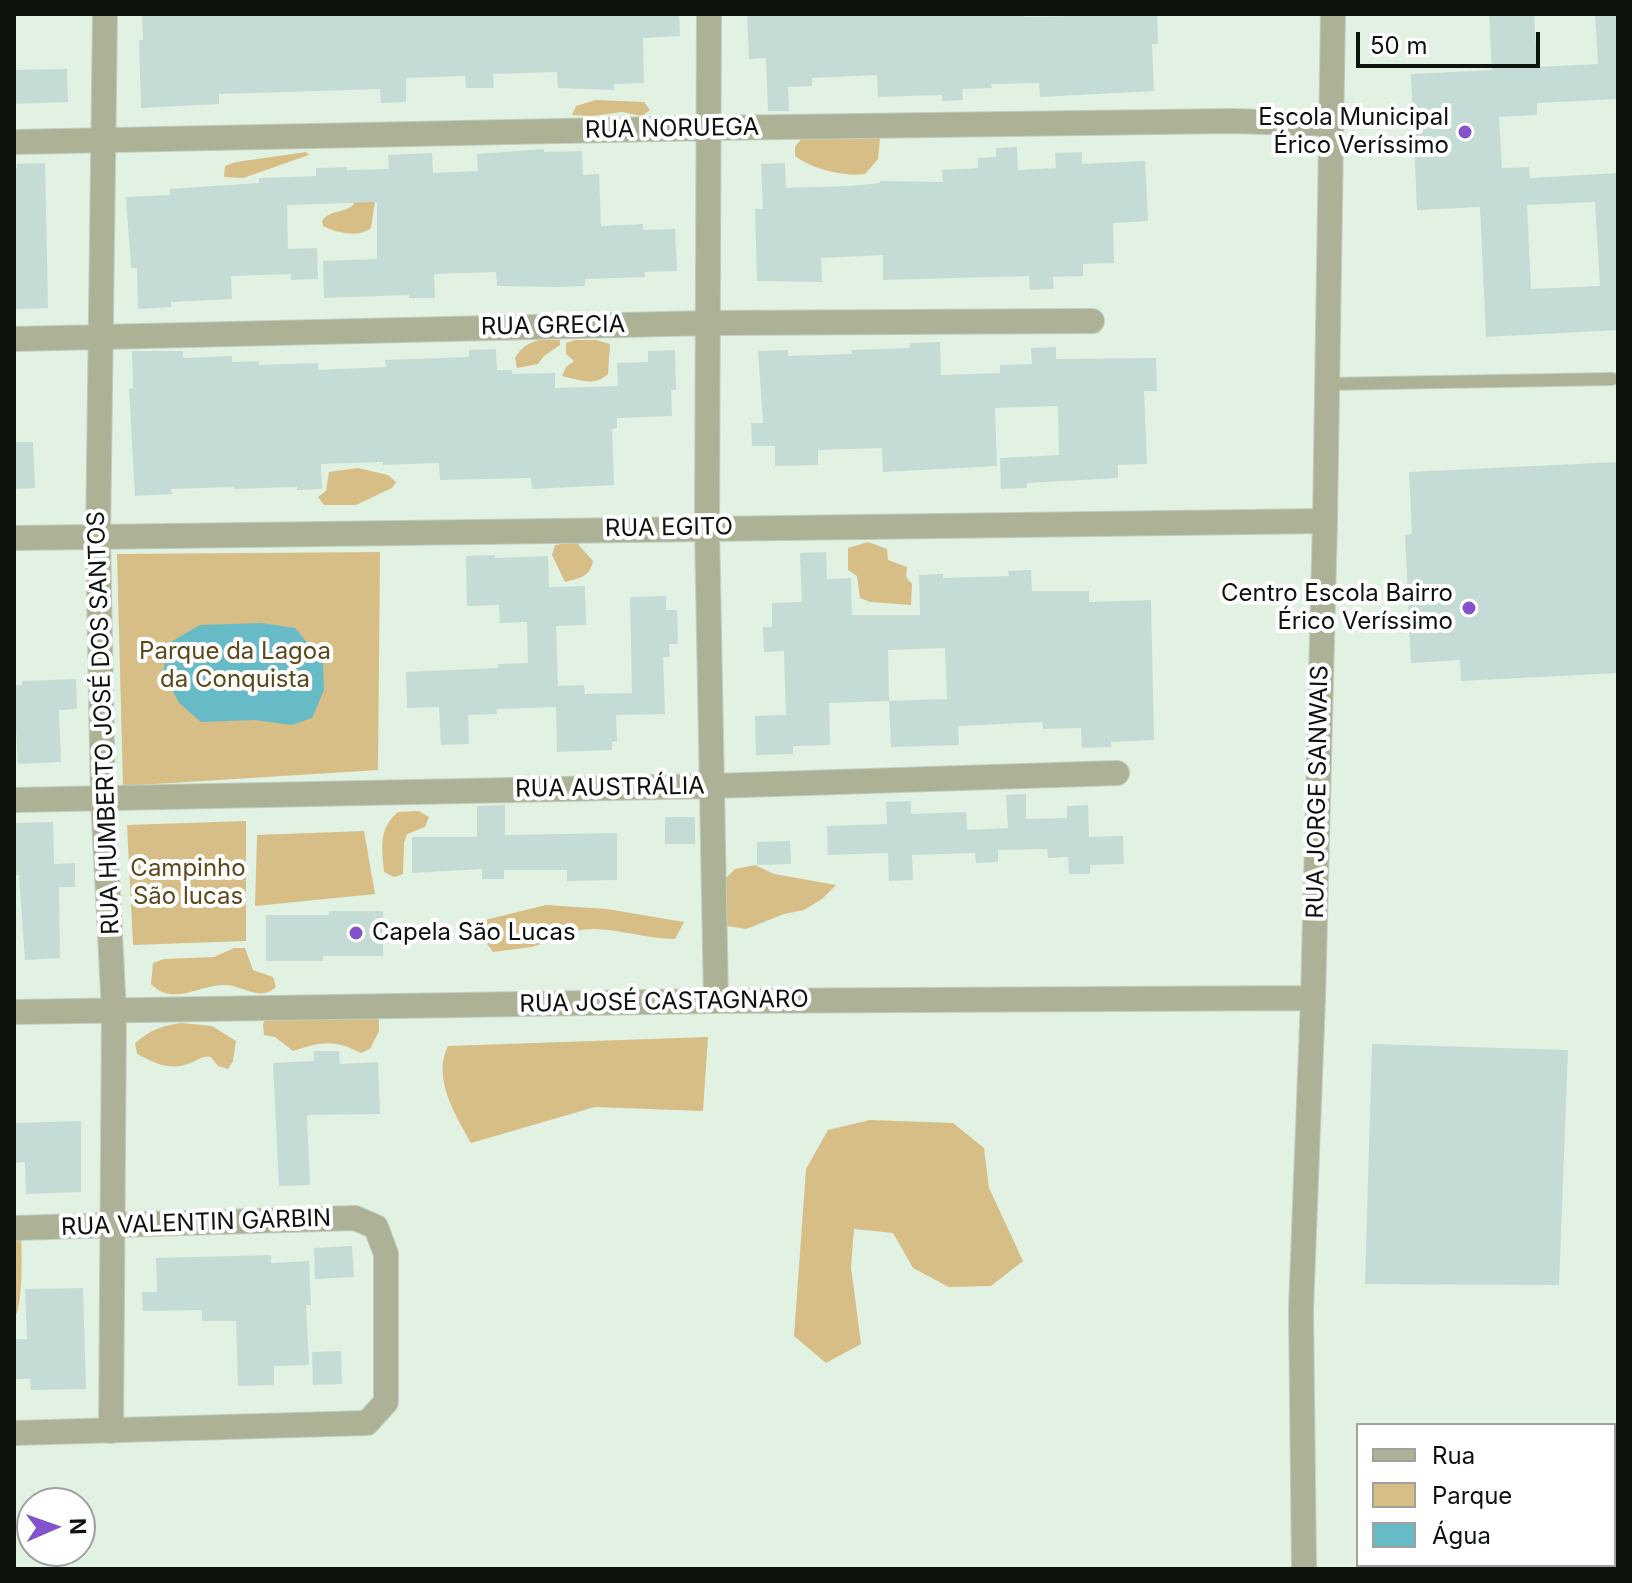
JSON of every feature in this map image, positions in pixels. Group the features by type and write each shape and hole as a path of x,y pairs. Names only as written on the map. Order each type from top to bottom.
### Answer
{"street":[{"name":"RUA HUMBERTO JOSÉ DOS SANTOS","path":"105,14 98,538 103,799 114,1012 111,1431"},
{"path":"709,14 707,528 716,1001"},
{"name":"RUA JORGE SANWAIS","path":"1304,1569 1301,1309 1313,998 1325,521 1333,14"},
{"name":"RUA NORUEGA","path":"14,142 709,128 1232,121 1331,124"},
{"name":"RUA GRECIA","path":"14,339 709,323 1092,321"},
{"name":"RUA EGITO","path":"14,538 1325,521"},
{"name":"RUA AUSTRÁLIA","path":"14,800 713,786 1117,773"},
{"name":"RUA JOSÉ CASTAGNARO","path":"14,1012 716,1001 1313,998"},
{"name":"RUA VALENTIN GARBIN","path":"14,1228 355,1218 376,1227 386,1254 386,1402 367,1423 111,1431"},
{"path":"14,1433 111,1431"}],"lane":[{"path":"1327,384 1612,379"}],"green space":[{"path":"596,100 644,102 650,110 642,116 622,112 572,115 576,106"},
{"path":"802,138 880,138 878,159 865,174 838,173 819,168 795,156 795,147"},
{"path":"306,152 309,155 243,178 224,177 225,166 236,162"},
{"path":"353,194 375,201 371,228 360,233 348,233 323,226 325,217 354,204"},
{"path":"539,340 560,340 560,345 538,364 517,368 515,358 520,351"},
{"path":"575,340 610,344 608,374 592,381 562,376 566,367 574,361 566,354 566,343"},
{"path":"358,468 388,475 396,482 392,488 356,505 324,505 318,497 326,491 329,472"},
{"path":"576,542 593,561 592,566 584,576 565,582 552,555 555,545"},
{"path":"868,542 887,549 888,560 907,567 906,577 912,584 911,605 870,602 860,598 857,576 848,570 848,548"},
{"name":"Parque da Lagoa da Conquista","path":"380,552 378,770 123,786 117,554"},
{"path":"419,811 429,817 425,827 407,834 403,874 394,877 384,872 384,832 398,812"},
{"name":"Campinho São lucas","path":"246,821 246,941 133,945 127,825"},
{"path":"364,831 375,894 255,906 257,835"},
{"path":"755,865 774,874 836,885 822,899 804,910 784,914 746,929 727,926 721,906 720,884 735,869"},
{"path":"546,905 607,909 684,922 675,939 603,929 585,930 531,947 493,952 479,933 485,920"},
{"path":"234,948 245,948 253,970 273,977 276,987 257,993 223,985 167,994 151,984 153,963 164,959 214,957"},
{"path":"370,1013 379,1020 379,1031 370,1049 361,1053 327,1043 293,1051 275,1037 264,1035 263,1024 268,1015"},
{"path":"182,1023 212,1026 236,1041 233,1061 228,1069 218,1066 211,1057 171,1066 158,1064 137,1054 135,1043 146,1035"},
{"path":"708,1037 703,1111 595,1107 471,1143 452,1108 444,1083 444,1058 448,1046"},
{"path":"870,1120 953,1123 984,1148 989,1188 1023,1261 991,1286 949,1287 913,1268 893,1233 854,1229 851,1267 861,1344 826,1363 794,1336 806,1169 828,1130"},
{"path":"14,1230 21,1237 22,1267 19,1304 14,1319"}],"water":[{"path":"261,623 295,628 323,662 324,690 312,718 292,725 255,720 201,722 179,703 163,672 169,643 200,625"}],"building":[{"path":"142,14 679,14 680,36 643,38 644,83 614,84 614,90 558,88 557,72 493,74 494,88 466,88 465,76 406,78 406,102 381,103 380,89 219,94 219,104 141,108 139,40 143,40"},
{"path":"747,14 1024,14 1024,17 1157,14 1158,44 1152,44 1154,91 1040,97 1039,83 991,84 992,88 962,89 963,100 942,101 942,95 878,97 877,75 812,78 812,86 788,87 789,111 768,111 766,58 749,59"},
{"path":"1489,14 1534,14 1537,67 1598,64 1595,14 1618,14 1618,99 1537,103 1537,115 1499,117 1502,168 1529,167 1530,178 1618,173 1618,330 1486,337 1480,207 1417,210 1411,74 1492,70","holes":["1595,202 1600,286 1531,289 1527,205"]},
{"path":"67,69 68,102 14,104 14,70"},
{"path":"1017,147 1018,170 1056,168 1055,153 1082,152 1082,164 1145,161 1148,221 1113,223 1114,263 1083,264 1083,276 1053,277 1054,289 1030,290 1029,276 883,280 883,255 821,258 822,282 757,281 755,209 763,209 761,164 785,163 786,188 849,186 880,181 943,182 942,170 978,168 978,158 996,157 996,148"},
{"path":"544,149 544,152 582,151 583,175 599,174 601,226 643,224 643,230 675,229 677,271 644,272 645,277 585,279 585,286 558,287 497,286 496,272 434,274 435,298 409,298 409,295 324,298 323,261 377,259 377,202 287,205 288,249 317,248 318,279 291,280 291,274 231,276 232,299 171,302 171,307 138,309 137,268 131,268 126,197 170,195 170,189 259,183 259,178 316,176 316,168 389,169 388,155 432,153 433,173 478,171 477,154"},
{"path":"45,163 48,308 15,309 14,168 17,164"},
{"path":"940,342 941,375 1000,373 1000,365 1032,364 1031,348 1056,347 1056,359 1156,358 1157,391 1144,391 1147,464 1118,465 1118,478 1027,483 1027,488 1001,489 1000,458 1059,455 1058,406 995,408 997,466 883,472 882,448 818,450 818,465 775,466 775,446 752,446 751,423 763,423 758,351 788,350 788,356 852,354 851,350 910,348 910,343"},
{"path":"496,349 497,370 512,370 512,374 555,373 555,388 618,386 617,363 648,362 648,351 675,350 676,390 671,390 672,416 617,418 617,428 612,429 614,485 532,489 531,478 440,480 439,463 383,465 383,462 321,464 322,489 171,489 172,494 135,496 129,389 133,388 132,351 183,351 183,358 232,356 232,362 259,361 259,365 318,363 318,370 386,367 385,360 469,357 469,350"},
{"path":"14,442 33,442 35,488 14,489"},
{"path":"1618,462 1618,673 1461,681 1460,660 1411,663 1405,535 1412,534 1409,472"},
{"path":"826,552 827,579 851,578 852,615 920,615 919,575 943,574 943,578 1009,576 1008,571 1031,570 1032,591 1089,591 1089,602 1151,600 1154,740 1111,742 1111,747 1082,748 1081,728 1043,729 1042,722 958,726 959,745 891,747 889,701 829,703 830,745 793,746 793,754 756,755 755,716 786,715 784,651 764,652 763,627 772,627 772,603 802,602 800,553","holes":["945,648 947,699 889,701 888,650"]},
{"path":"495,555 495,558 548,556 549,587 585,586 586,625 556,626 558,686 584,685 585,694 632,693 630,597 666,596 666,610 677,610 678,644 669,644 670,657 663,657 665,714 616,715 617,741 612,742 612,750 557,752 556,707 496,709 497,714 468,715 469,744 441,745 439,707 407,708 406,672 498,668 498,664 528,663 527,622 500,623 499,605 467,606 466,556"},
{"path":"76,679 77,709 59,710 61,762 18,764 14,686 22,685 22,681"},
{"path":"1026,794 1026,819 1067,818 1067,806 1088,805 1089,837 1123,836 1124,864 1090,865 1090,874 1069,874 1068,857 1048,858 1047,849 998,850 998,862 976,863 975,853 912,855 913,880 889,881 888,853 828,855 827,826 887,824 886,802 911,801 911,814 966,812 967,830 1008,828 1006,795"},
{"path":"505,805 505,835 617,833 617,880 567,881 567,870 504,870 504,879 482,879 482,869 412,873 412,837 477,837 477,806"},
{"path":"665,817 695,817 695,844 665,844"},
{"path":"53,822 54,864 75,863 75,887 59,887 60,958 25,960 19,875 14,875 14,823"},
{"path":"790,841 791,864 757,865 757,842"},
{"path":"329,911 383,911 383,956 323,956 323,961 266,961 266,915 329,915"},
{"path":"1372,1044 1568,1050 1559,1285 1365,1284"},
{"path":"314,1051 339,1051 340,1064 378,1062 380,1114 307,1115 310,1185 279,1186 273,1063 314,1061"},
{"path":"81,1121 81,1192 26,1194 25,1162 14,1163 14,1123"},
{"path":"352,1246 354,1277 315,1279 314,1248"},
{"path":"271,1255 271,1263 309,1261 311,1305 306,1305 309,1365 274,1366 274,1385 238,1386 236,1321 202,1321 202,1310 143,1311 142,1292 157,1292 156,1258"},
{"path":"83,1288 86,1389 31,1390 30,1379 14,1379 14,1339 27,1339 25,1289"},
{"path":"341,1351 342,1384 313,1385 312,1352"}],"place":[{"name":"Escola Municipal Érico Veríssimo","path":"1465,132"},
{"name":"Centro Escola Bairro Érico Veríssimo","path":"1469,608"},
{"name":"Capela São Lucas","path":"356,933"}]}
